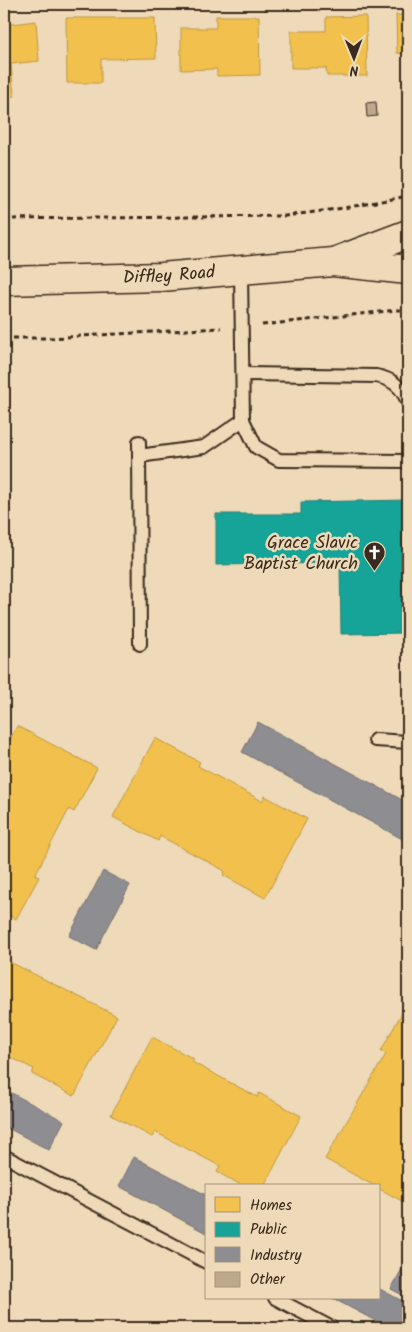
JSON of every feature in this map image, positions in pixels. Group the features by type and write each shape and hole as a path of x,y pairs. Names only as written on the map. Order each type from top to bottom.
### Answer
{"main road":[{"name":"Diffley Road","path":"333,262 408,234"},
{"name":"Diffley Road","path":"4,281 161,277 333,262 408,270"}],"lane":[{"path":"241,271 243,420 256,447 279,460 408,461"},
{"path":"242,374 376,376 395,382 404,392 408,402"},
{"path":"139,456 204,447 243,420"},
{"path":"139,442 140,644"},
{"path":"375,740 408,742"},
{"path":"4,1156 205,1261"},
{"path":"279,1300 332,1328"}],"path":[{"path":"4,219 285,216 344,208 408,196"},
{"path":"4,338 106,335 242,327 408,310"}],"building: Homes":[{"path":"396,15 408,15 408,54 397,53"},
{"path":"216,16 259,16 260,75 217,76 217,69 181,70 181,28 216,28"},
{"path":"366,16 367,76 327,76 326,68 291,68 291,31 326,31 326,17"},
{"path":"66,18 155,18 156,58 101,59 101,83 67,83"},
{"path":"36,21 39,61 11,64 14,96 4,98 4,25"},
{"path":"17,726 97,768 74,812 69,809 35,875 39,877 16,919 4,913 4,752"},
{"path":"155,738 200,762 198,766 262,801 265,796 307,819 265,898 223,875 225,871 160,836 158,841 113,817"},
{"path":"4,959 117,1016 74,1096 32,1074 34,1069 4,1054"},
{"path":"404,1009 408,1011 408,1189 402,1201 380,1189 380,1184 371,1184 325,1159 386,1054 381,1051"},
{"path":"152,1037 194,1059 192,1062 257,1097 259,1093 301,1116 265,1184 239,1184 217,1172 220,1166 155,1132 152,1137 111,1115"}],"building: Public":[{"name":"Grace Slavic Baptist Church","path":"408,500 408,633 341,634 340,563 216,565 216,514 301,514 301,502"}],"building: Industry":[{"path":"258,722 408,803 408,837 406,841 242,752"},
{"path":"103,871 130,885 96,950 69,936"},
{"path":"4,1089 64,1121 49,1150 4,1126"},
{"path":"134,1157 205,1194 205,1232 119,1186"},
{"path":"408,1258 408,1298 391,1289"},
{"path":"380,1289 408,1304 407,1328 389,1328 336,1300 380,1300"}],"building: Other":[{"path":"376,102 377,116 367,117 366,103"}],"place":[{"name":"Grace Slavic Baptist Church","path":"374,572"}]}
